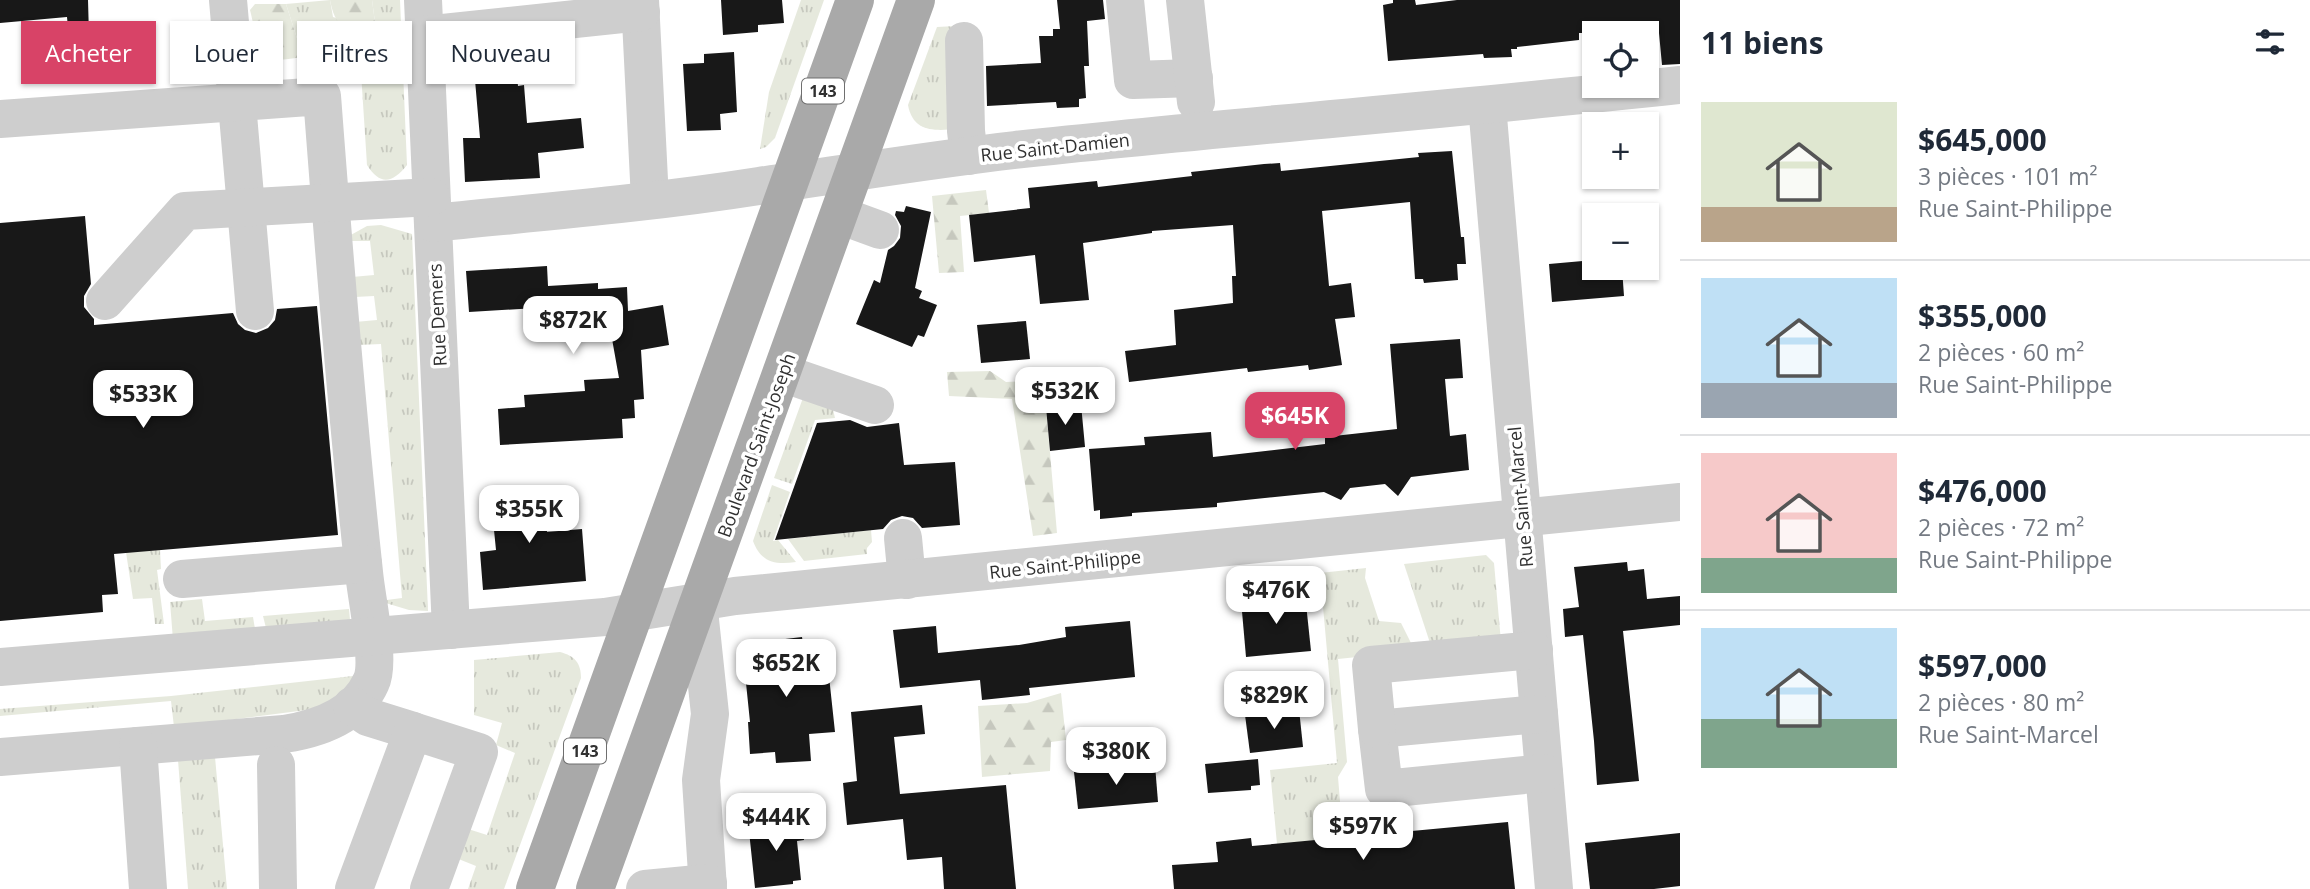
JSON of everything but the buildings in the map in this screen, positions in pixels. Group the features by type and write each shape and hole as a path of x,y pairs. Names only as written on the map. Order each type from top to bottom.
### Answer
{"main road":[{"name":"143","path":"535,889 855,0"},
{"name":"Boulevard Saint-Joseph","path":"595,889 916,0"}],"street":[{"path":"228,0 255,311"},
{"path":"1125,0 1133,80 1194,78"},
{"path":"1185,0 1199,131"},
{"path":"424,18 640,6 650,200"},
{"name":"Rue Demers","path":"424,18 451,630"},
{"path":"964,41 969,156"},
{"name":"Rue Saint-Damien","path":"105,301 185,211 331,202 432,210 650,200 969,156 1680,85"},
{"path":"0,119 322,96 363,564 375,662 374,673 365,692 352,706 322,726 306,731 0,757"},
{"name":"Rue Saint-Marcel","path":"1487,105 1554,889"},
{"path":"839,215 880,230"},
{"path":"782,373 875,405"},
{"name":"Rue Saint-Philippe","path":"0,667 634,613 698,601 1680,502"},
{"path":"903,538 908,580"},
{"path":"182,579 363,564"},
{"path":"645,889 708,886 701,780 710,714 698,601"},
{"path":"1534,650 1371,665 1384,789 1544,773"},
{"path":"352,706 368,717 479,752 429,889"},
{"path":"1377,730 1539,714"},
{"path":"354,889 413,731"},
{"path":"138,746 148,889"},
{"path":"276,765 278,889"}],"green space":[{"path":"330,0 333,17 346,21 297,21 297,38 286,4"},
{"path":"330,0 372,0 375,21 337,21"},
{"path":"372,0 400,0 401,21 375,21"},
{"path":"801,0 824,0 775,138 760,149 769,92"},
{"path":"255,4 286,4 297,38 297,58 283,60 283,21 253,21 250,10"},
{"path":"956,26 956,129 926,128 915,120 908,105 937,27"},
{"path":"362,84 404,84 407,165 397,176 387,180 377,176 367,165"},
{"path":"986,190 989,213 960,216 964,272 939,273 932,196"},
{"path":"381,225 412,234 428,611 409,610 379,601 402,598 381,344 359,345 355,322 377,320 374,296 355,297 352,277 374,275 370,241 350,241 349,236 367,226"},
{"path":"990,371 1006,382 1033,381 1046,407 1057,533 1033,536 1012,399 949,396 947,372"},
{"path":"804,395 832,405 835,418 815,420 792,484 774,478"},
{"path":"772,485 790,492 773,541 778,540 796,562 770,561 760,554 753,541"},
{"path":"871,530 872,542 867,548 867,554 804,561 788,539"},
{"path":"160,550 161,569 157,570 164,624 155,624 152,598 133,599 126,552"},
{"path":"1486,555 1494,563 1501,642 1432,649 1404,564"},
{"path":"1366,568 1365,578 1379,621 1401,623 1415,651 1338,659 1347,762 1338,777 1343,838 1277,844 1270,770 1337,763 1320,573"},
{"path":"202,599 205,621 253,617 255,629 173,640 170,602"},
{"path":"349,609 350,620 267,632 263,616"},
{"path":"560,652 576,661 581,678 504,889 468,889 476,866 456,858 465,828 487,835 515,753 496,745 502,723 474,715 474,660"},
{"path":"353,676 349,687 322,708 174,727 171,701 0,716 0,709 171,696"},
{"path":"1061,693 1066,740 1051,742 1050,771 982,777 978,706 1027,703"},
{"path":"215,757 227,889 188,889 178,760"}]}
